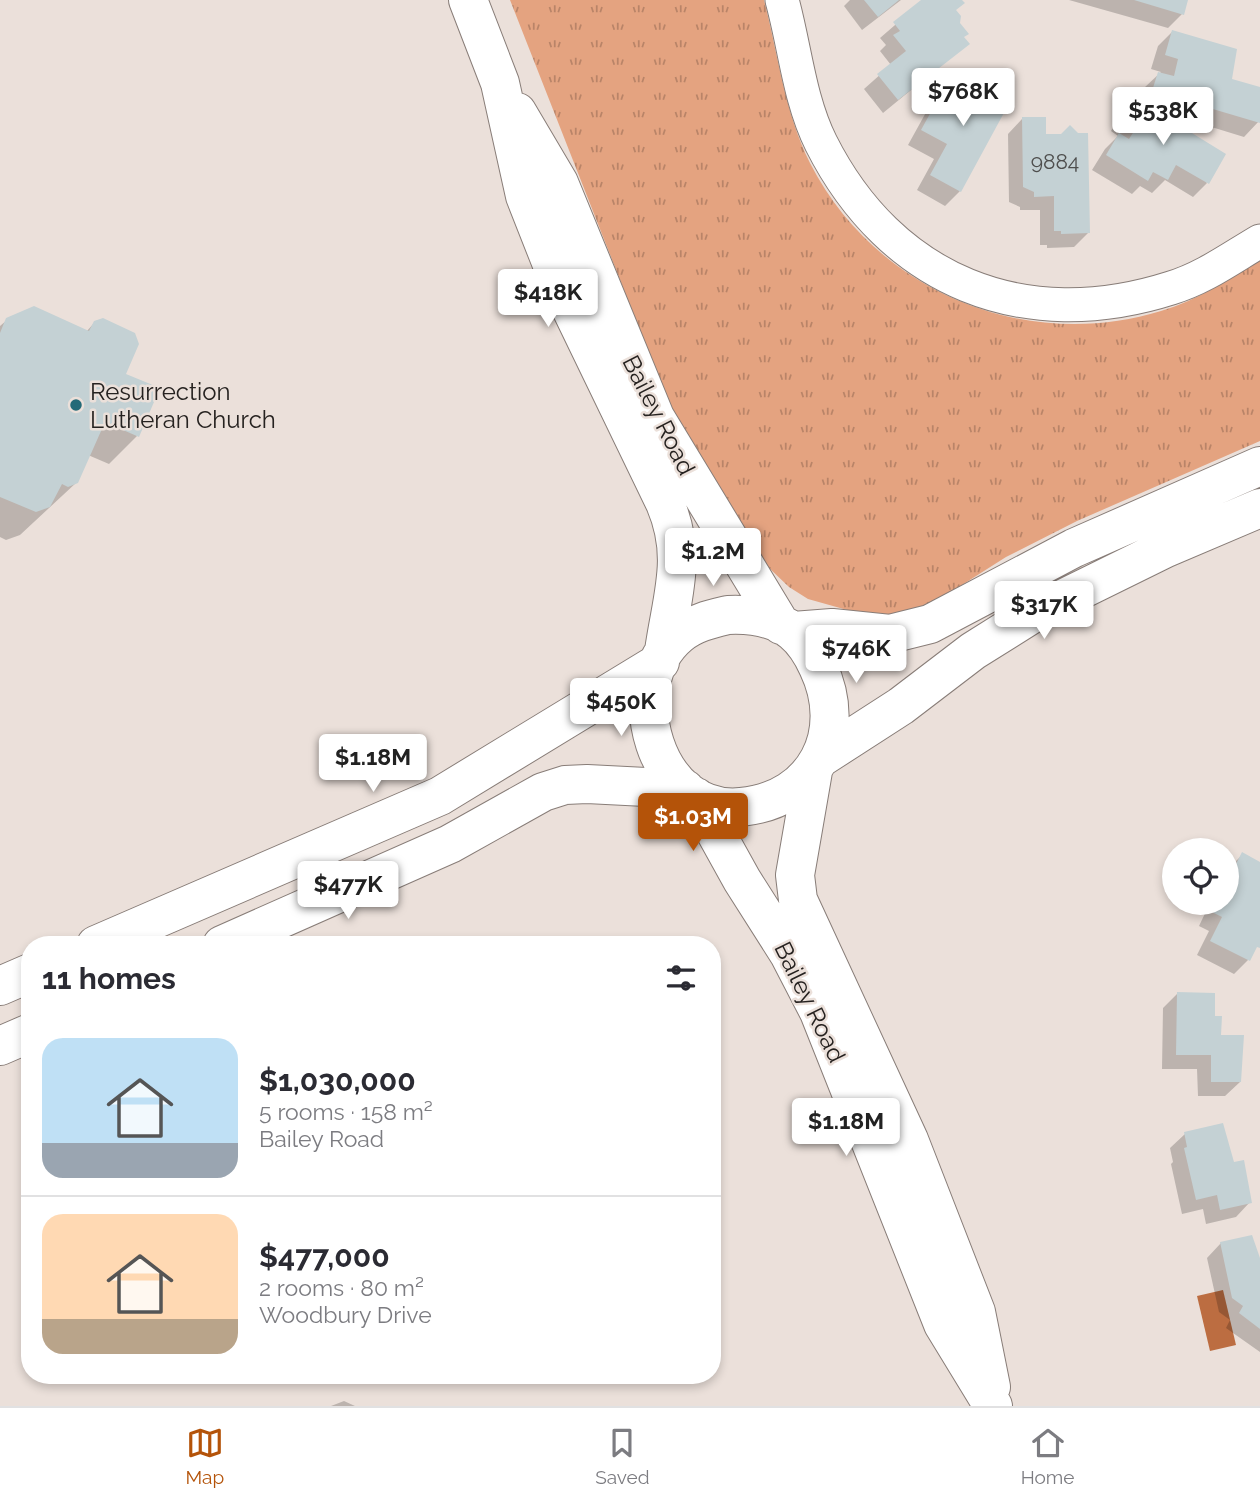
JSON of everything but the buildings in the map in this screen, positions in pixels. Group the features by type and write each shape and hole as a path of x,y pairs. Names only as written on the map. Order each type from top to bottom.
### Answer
{"main road":[{"name":"Bailey Road","path":"468,0 500,83 525,196 562,290 665,503 676,533 678,568 662,656"},
{"name":"Bailey Road","path":"500,83 559,183 655,417 787,628"},
{"path":"117,936 440,796 662,656 690,628 720,617 758,616 787,628 832,628 882,635 919,628 1085,542 1260,466"},
{"path":"242,936 450,844 543,792 565,785 587,783 691,793 726,808 744,807 788,792 818,764 1020,620 1156,552 1260,508"},
{"path":"787,628 816,663 827,689 831,721 818,764"},
{"path":"662,656 648,705 651,734 668,772 691,793"},
{"name":"Bailey Road","path":"818,764 796,869 798,900 897,1112 976,1312 994,1406"},
{"name":"Bailey Road","path":"691,793 819,1012 943,1324 994,1406"},
{"path":"0,986 21,977"},
{"path":"0,1046 21,1037"}],"street":[{"path":"782,0 807,106 820,141 841,180 866,213 890,237 936,273 981,291 1032,303 1083,305 1129,300 1174,288 1217,268 1260,241"}],"green space":[{"path":"510,0 764,0 783,83 801,144 838,208 873,246 914,277 959,301 1007,316 1058,324 1110,322 1161,311 1188,301 1260,260 1260,441 1077,521 1006,557 932,604 894,616 865,615 808,599 789,587 767,566 688,453"}],"shaded area":[{"path":"1223,1290 1236,1345 1210,1351 1197,1296"}],"place":[{"name":"Resurrection Lutheran Church","path":"76,405"}]}
